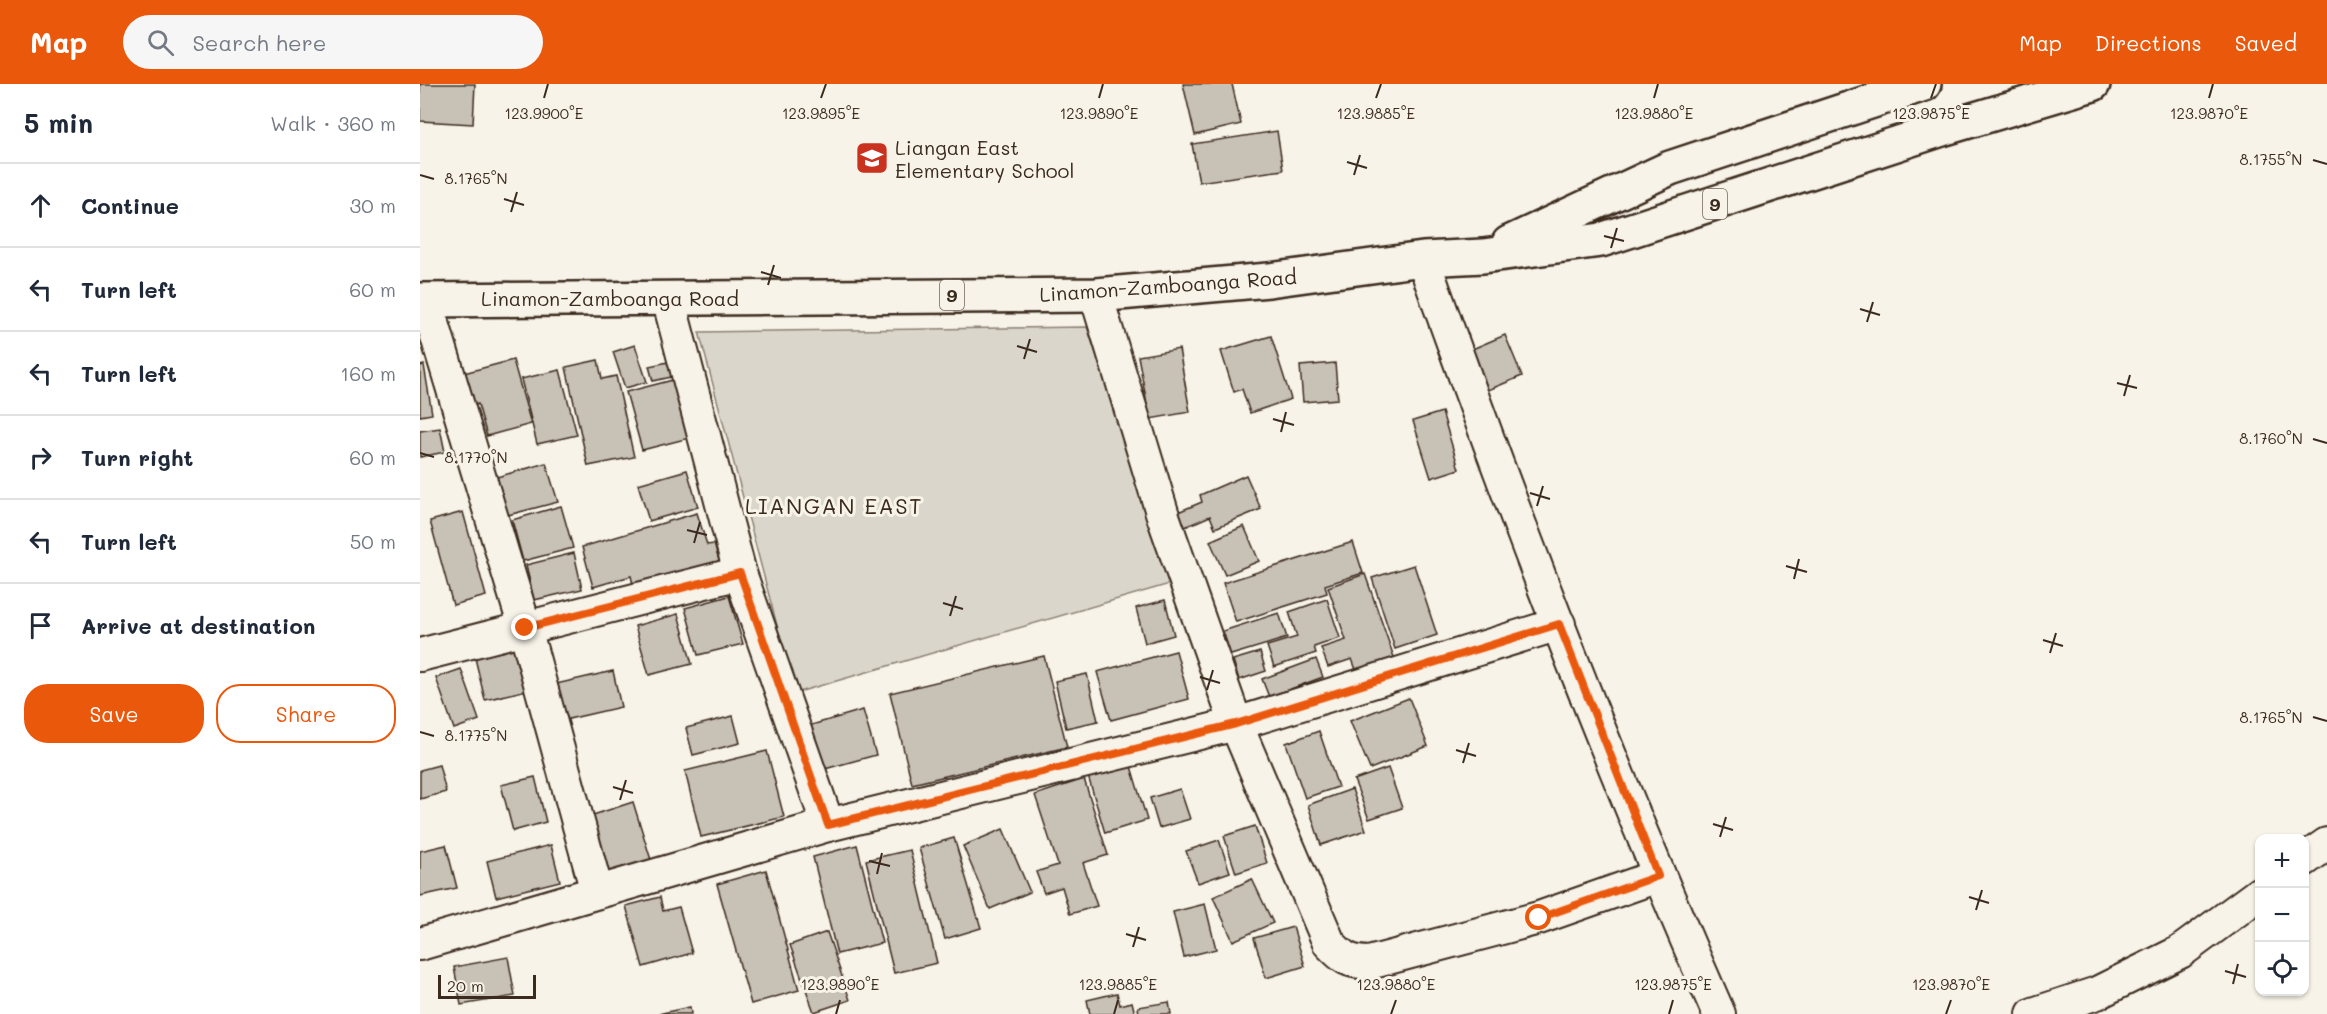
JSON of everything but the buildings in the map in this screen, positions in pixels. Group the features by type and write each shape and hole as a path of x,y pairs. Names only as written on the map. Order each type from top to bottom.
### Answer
{"highway":[{"name":"Linamon-Zamboanga Road","path":"423,300 1096,294 1269,280 1423,260 1483,256 1601,240 1942,129 2093,84"},
{"name":"Linamon-Zamboanga Road","path":"1483,256 1670,168 1917,86"}],"street":[{"path":"1423,260 1495,463 1658,876 1719,1014"},
{"path":"1096,294 1164,519 1236,724 1329,943 1340,955 1353,962 1369,963 1539,918 1658,876"},
{"path":"668,298 740,573 828,825"},
{"path":"423,300 525,628 597,892"},
{"path":"420,655 740,573"},
{"path":"420,944 828,825 1236,724 1559,624"},
{"path":"2309,857 2327,844"},
{"path":"2033,1014 2097,993 2180,952 2255,897"}],"shaded area":[{"path":"1087,327 1173,583 795,693 699,332"}],"place":[{"name":"Liangan East Elementary School","path":"872,158"}],"district":[{"name":"LIANGAN EAST","path":"834,505"}],"route":[{"path":"525,628 740,573 828,825 1236,724 1559,624 1658,876 1539,918"}]}
